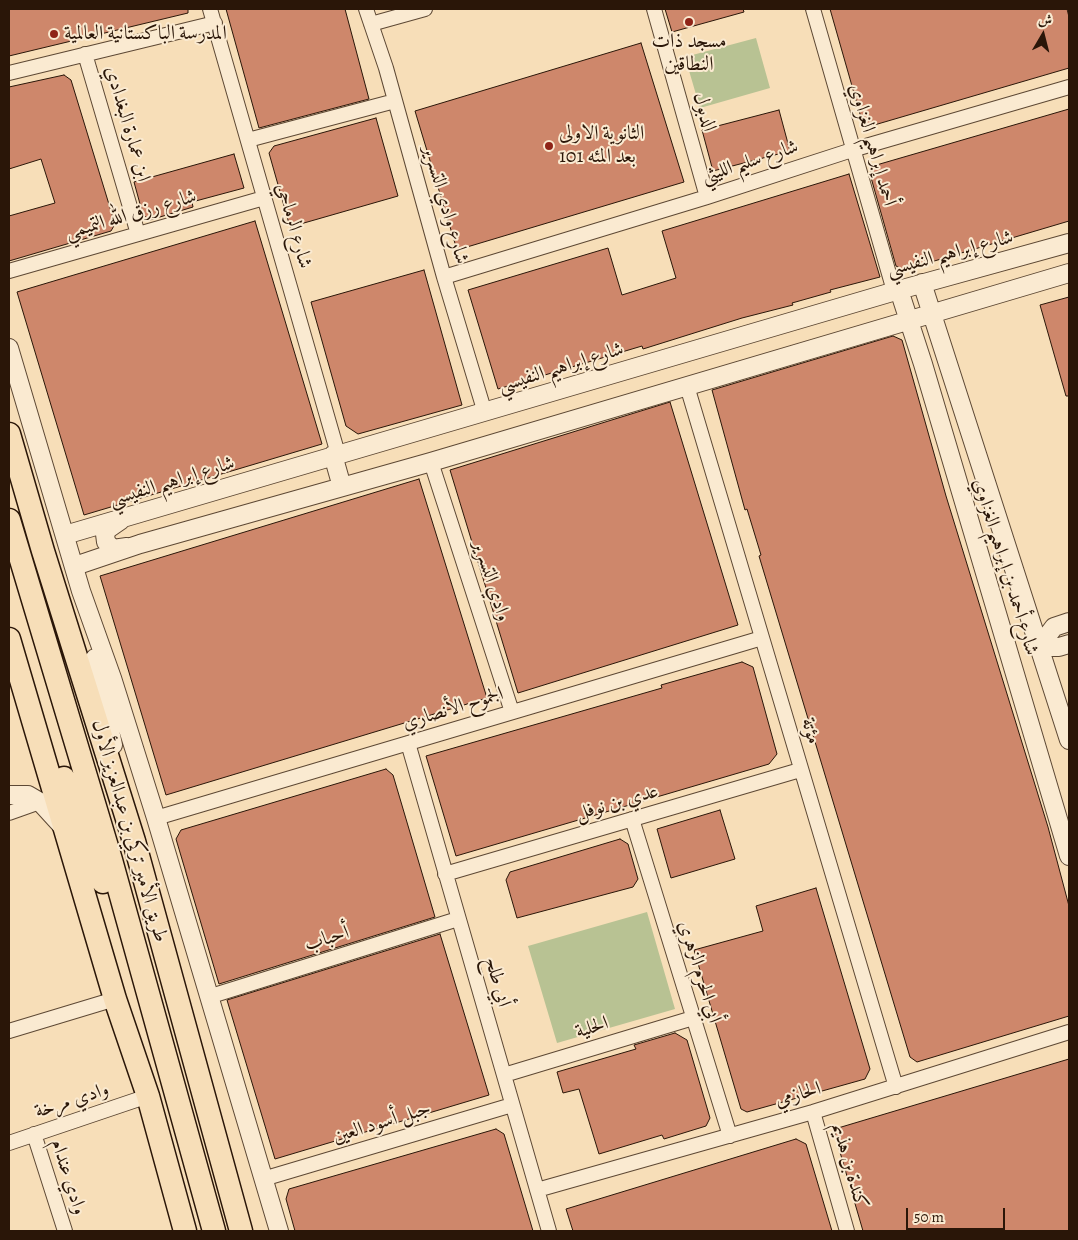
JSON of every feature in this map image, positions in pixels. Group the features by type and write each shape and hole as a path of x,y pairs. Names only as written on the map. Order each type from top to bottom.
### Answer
{"main road":[{"name":"طريق الأمير تركي بن عبدالعزيز الأول","path":"9,434 46,560 134,841 241,1231"},
{"name":"طريق الأمير تركي بن عبدالعزيز الأول","path":"9,520 151,996 214,1231"},
{"path":"9,635 115,912 151,996"},
{"path":"9,639 115,999 148,1096 186,1231"}],"street":[{"name":"شارع الرماحي","path":"210,9 336,454"},
{"name":"شارع وادي التسرير","path":"366,9 395,101 485,413"},
{"path":"371,24 425,9"},
{"name":"الدبول","path":"654,9 707,197"},
{"name":"أحمد إبراهيم الغزاوي","path":"813,9 852,150 896,290"},
{"path":"9,73 214,23"},
{"name":"ابن عمارة البغدادي","path":"86,54 138,234"},
{"name":"شارع سليم الليثي","path":"444,276 707,197 852,150 1069,86"},
{"path":"248,140 395,101"},
{"name":"شارع رزق الله التميمي","path":"9,271 264,198"},
{"name":"شارع إبراهيم النفيسي","path":"65,535 124,519 336,454 485,413 896,290 1069,243"},
{"path":"75,566 140,544 431,462 1069,273"},
{"name":"شارع أحمد بن إبراهيم الغزاوي","path":"922,283 1069,740"},
{"name":"شارع أحمد بن إبراهيم الغزاوي","path":"896,290 910,321 1069,856"},
{"path":"9,348 75,566 134,841"},
{"path":"9,373 40,451"},
{"name":"مؤتة","path":"687,386 896,1087"},
{"path":"336,454 342,487"},
{"name":"وادي التسرير","path":"431,462 512,712"},
{"path":"124,519 108,529 106,542 113,549 140,544"},
{"path":"81,592 112,678 156,818 279,1231"},
{"path":"1039,647 1054,627 1069,622"},
{"name":"الجموح الأنصاري","path":"156,818 762,638"},
{"path":"1039,647 1059,647 1069,644"},
{"name":"أبي طلح","path":"408,743 549,1231"},
{"name":"عدي بن نوفل","path":"445,874 800,770"},
{"path":"9,795 28,795 40,802 50,811 66,834"},
{"path":"9,813 40,802"},
{"name":"أبي الحرم الزهري","path":"632,819 730,1136"},
{"name":"أحباب","path":"208,997 458,918"},
{"path":"9,1032 115,999"},
{"name":"الحلية","path":"504,1076 693,1018"},
{"name":"الحازمي","path":"537,1190 813,1112 1069,1032"},
{"name":"وادي مرخة","path":"9,1143 148,1096"},
{"name":"جبل أسود العين","path":"263,1179 512,1105"},
{"name":"كندة بن هذيم","path":"813,1112 847,1231"},
{"name":"وادي عندام","path":"34,1134 64,1231"}],"green space":[{"path":"756,38 770,88 700,108 685,57"},
{"path":"647,912 675,1009 557,1043 528,946"}],"building":[{"name":"المدرسة الباكستانية العالمية","path":"9,9 188,9 188,13 9,56"},
{"path":"226,9 345,9 369,99 259,128"},
{"name":"مسجد ذات النطاقين","path":"665,9 743,9 744,12 672,32"},
{"path":"830,9 1067,9 1069,17 1069,68 864,128"},
{"name":"الثانوية الاولى بعد المئه 101","path":"641,43 684,182 457,250 415,111"},
{"path":"64,75 71,80 115,224 111,231 9,261 9,216 55,203 41,159 9,169 9,87"},
{"path":"1069,109 1069,221 904,270 896,266 870,174 873,166"},
{"path":"779,110 790,151 713,171 702,130"},
{"path":"376,118 398,196 290,227 269,153 274,146"},
{"path":"234,154 244,188 192,202 193,207 150,220 143,215 134,182"},
{"path":"849,174 880,277 830,290 831,292 792,303 793,305 742,318 643,349 642,346 498,389 468,290 608,248 622,295 676,278 662,231"},
{"path":"255,221 322,444 84,515 17,292"},
{"path":"424,270 462,405 358,434 346,426 311,302"},
{"path":"1069,297 1069,396 1066,396 1040,305"},
{"path":"893,336 902,340 946,496 1048,827 1069,906 1069,1016 917,1062 910,1057 759,556 761,555 747,509 745,510 712,390"},
{"path":"670,402 738,625 518,693 450,470"},
{"path":"419,479 487,698 166,795 100,576"},
{"path":"742,662 753,667 777,754 769,764 456,856 426,756 662,688 661,685"},
{"path":"386,769 393,775 435,917 219,984 176,839 181,830"},
{"path":"720,810 735,859 671,878 657,829"},
{"path":"620,839 628,844 638,879 633,887 517,918 506,880 510,872"},
{"path":"816,888 870,1069 865,1079 747,1112 741,1109 694,950 763,931 756,906"},
{"path":"440,934 489,1095 275,1159 227,1000"},
{"path":"675,1033 687,1040 710,1118 706,1126 664,1139 662,1135 599,1154 579,1089 563,1093 557,1072 636,1049 634,1045"},
{"path":"1069,1059 1069,1231 863,1231 835,1135 838,1128"},
{"path":"496,1129 504,1134 533,1231 295,1231 286,1199 289,1189"},
{"path":"796,1139 806,1144 832,1231 573,1231 566,1209"}],"place":[{"name":"مسجد ذات النطاقين","path":"689,22"},
{"name":"المدرسة الباكستانية العالمية","path":"54,34"},
{"name":"الثانوية الاولى بعد المئه 101","path":"549,146"}]}
